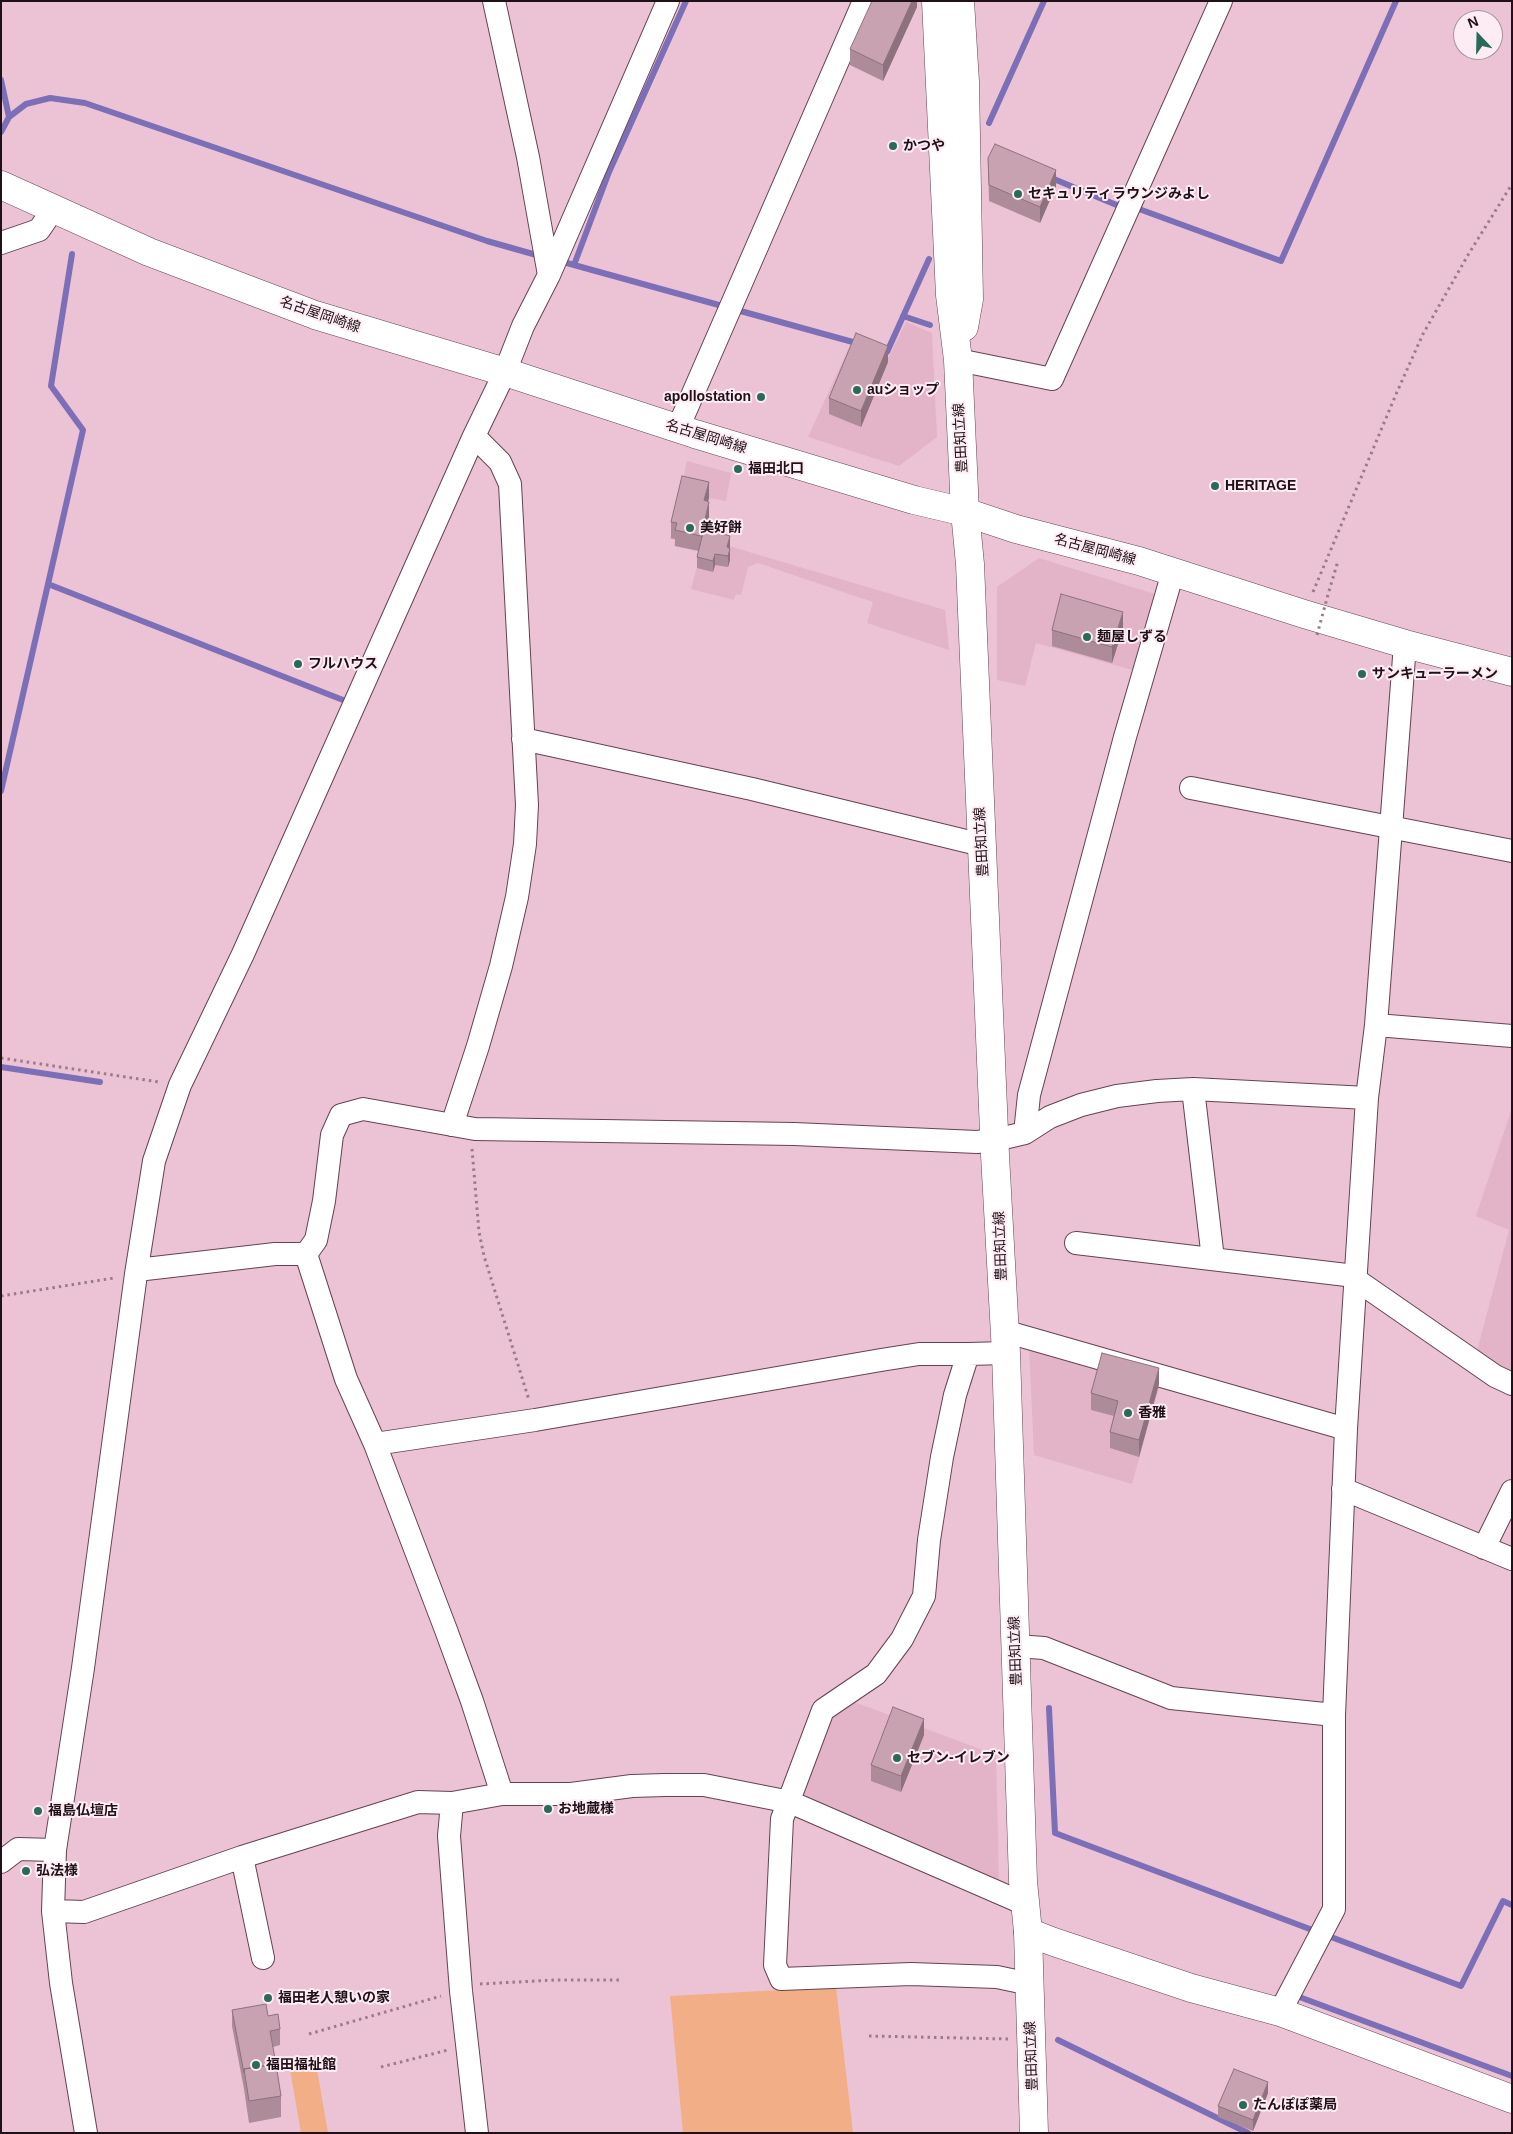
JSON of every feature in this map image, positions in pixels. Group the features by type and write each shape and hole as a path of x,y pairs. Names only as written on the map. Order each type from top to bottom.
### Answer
{"main road":[{"name":"豊田知立線","path":"936,1 950,295 958,360 965,512 970,564 1005,1342 1023,1881 1028,1932 1034,2133"},
{"name":"豊田知立線","path":"958,360 969,299 965,82 960,1"},
{"name":"名古屋岡崎線","path":"1,185 149,252 315,315 505,372 678,428 914,500 965,512 1016,530 1138,561 1173,572 1310,624 1405,644 1512,672"},
{"path":"1028,1932 1192,1988 1280,2012 1512,2099"}],"street":[{"path":"494,1 528,157 549,275"},
{"path":"86,2133 61,1983 53,1911 54,1850 83,1668 154,1161 180,1086 243,954 474,436 505,372 523,326 549,275 668,1"},
{"path":"678,428 864,1"},
{"path":"958,360 1052,379 1221,1"},
{"path":"1,243 40,230 54,208"},
{"path":"452,1125 499,975 517,897 526,844 527,805 510,484 500,462 474,436"},
{"path":"1025,1133 1029,1094 1125,737 1173,572"},
{"path":"1280,2012 1334,1909 1334,1715 1346,1428 1367,1098 1376,1025 1405,644"},
{"path":"523,739 761,792 982,845"},
{"path":"1191,788 1512,851"},
{"path":"1376,1025 1512,1036"},
{"path":"1193,1089 1213,1259"},
{"path":"306,1254 316,1240 324,1202 332,1135 341,1116 362,1109 475,1129 794,1134 977,1142 1025,1133 1050,1117 1081,1105 1117,1096 1193,1089 1367,1098"},
{"path":"1076,1243 1355,1278 1495,1376 1512,1384"},
{"path":"137,1272 275,1254 306,1254"},
{"path":"306,1254 346,1379 375,1444 472,1701 502,1794"},
{"path":"375,1444 534,1420 872,1361 919,1354 968,1354 1005,1342 1346,1428"},
{"path":"968,1354 955,1395 942,1457 929,1540 924,1596 902,1639 876,1674 823,1710 790,1802 782,1819 775,1965 781,1979 911,1974 997,1977 1030,1984"},
{"path":"1343,1488 1512,1560"},
{"path":"1484,1548 1512,1490"},
{"path":"1016,1646 1044,1648 1171,1698 1334,1715"},
{"path":"53,1911 84,1912 242,1857 418,1802 452,1803 502,1794 571,1794 632,1786 704,1785 790,1802 1026,1904"},
{"path":"452,1803 449,1836 461,1988 476,2133"},
{"path":"1,1862 18,1848 54,1850"},
{"path":"242,1857 263,1958"}],"path":[{"path":"1310,624 1397,392 1423,334 1468,255 1512,184"},
{"path":"1310,624 1329,591 1338,561"},
{"path":"1,1058 180,1086"},
{"path":"475,1129 472,1147 479,1232 484,1256 534,1420"},
{"path":"1,1296 137,1272"},
{"path":"309,2034 461,1988 554,1980 620,1980"},
{"path":"869,2036 1032,2040"},
{"path":"381,2067 467,2046"}],"shaded area":[{"path":"906,322 932,333 937,437 899,466 808,437 850,345 889,357"},
{"path":"687,461 731,473 726,501 709,498 705,516 710,518 705,539 945,610 949,650 867,623 873,602 758,563 748,567 741,595 736,594 734,600 691,589 701,552 674,546 675,540 670,539"},
{"path":"1039,558 1158,595 1136,671 1036,643 1025,686 997,680 997,587"},
{"path":"1512,1108 1512,1371 1488,1360 1477,1351 1509,1230 1476,1216"},
{"path":"1029,1348 1160,1384 1132,1484 1034,1455"},
{"path":"849,1700 996,1755 999,1884 795,1798 828,1715"},
{"path":"836,1987 853,2133 683,2133 670,1996"},
{"path":"315,2058 328,2133 301,2133 289,2064"}],"building":[{"path":"872,1 912,1 883,65 850,49"},
{"path":"995,144 1056,170 1040,207 989,185 988,158"},
{"name":"auショップ","path":"856,333 888,346 861,411 829,398"},
{"name":"美好餅","path":"682,476 709,482 704,500 709,502 701,536 675,530 677,523 671,522"},
{"path":"704,529 730,536 727,547 730,549 728,556 715,554 713,561 697,557"},
{"path":"1061,594 1123,612 1112,647 1052,630"},
{"name":"香雅","path":"1102,1353 1159,1368 1139,1440 1110,1432 1118,1401 1091,1393"},
{"name":"セブン-イレブン","path":"893,1707 924,1719 901,1776 871,1765"},
{"name":"福田福祉館","path":"266,2004 268,2016 278,2014 280,2029 270,2031 276,2064 244,2069 244,2073 232,2010"},
{"path":"276,2064 281,2096 249,2101 244,2069"},
{"name":"たんぽぽ薬局","path":"1234,2069 1268,2082 1253,2120 1218,2106"}],"waterway":[{"path":"560,261 574,265 609,172 686,1"},
{"path":"989,123 1044,1"},
{"path":"1139,209 1281,261 1396,1"},
{"path":"1,80 9,117"},
{"path":"1,132 9,117 26,104 50,98 85,103 487,241 540,256"},
{"path":"1049,177 1119,206"},
{"path":"1,791 83,430 51,386 72,254"},
{"path":"881,350 887,352 929,259"},
{"path":"574,265 860,344"},
{"path":"903,316 930,325"},
{"path":"48,584 343,700"},
{"path":"1,1067 100,1082"},
{"path":"1049,1708 1055,1833 1461,1986 1503,1901 1512,1905"},
{"path":"1302,1998 1512,2076"},
{"path":"1058,2040 1248,2133"}],"place":[{"name":"かつや","path":"893,146"},
{"name":"セキュリティラウンジみよし","path":"1018,194"},
{"name":"auショップ","path":"857,390"},
{"name":"apollostation","path":"761,397"},
{"name":"福田北口","path":"738,469"},
{"name":"HERITAGE","path":"1215,486"},
{"name":"美好餅","path":"690,528"},
{"name":"麺屋しずる","path":"1087,637"},
{"name":"フルハウス","path":"298,664"},
{"name":"サンキューラーメン","path":"1362,674"},
{"name":"香雅","path":"1128,1413"},
{"name":"セブン-イレブン","path":"897,1758"},
{"name":"お地蔵様","path":"548,1809"},
{"name":"福島仏壇店","path":"38,1811"},
{"name":"弘法様","path":"26,1871"},
{"name":"福田老人憩いの家","path":"268,1998"},
{"name":"福田福祉館","path":"256,2065"},
{"name":"たんぽぽ薬局","path":"1243,2105"}]}
